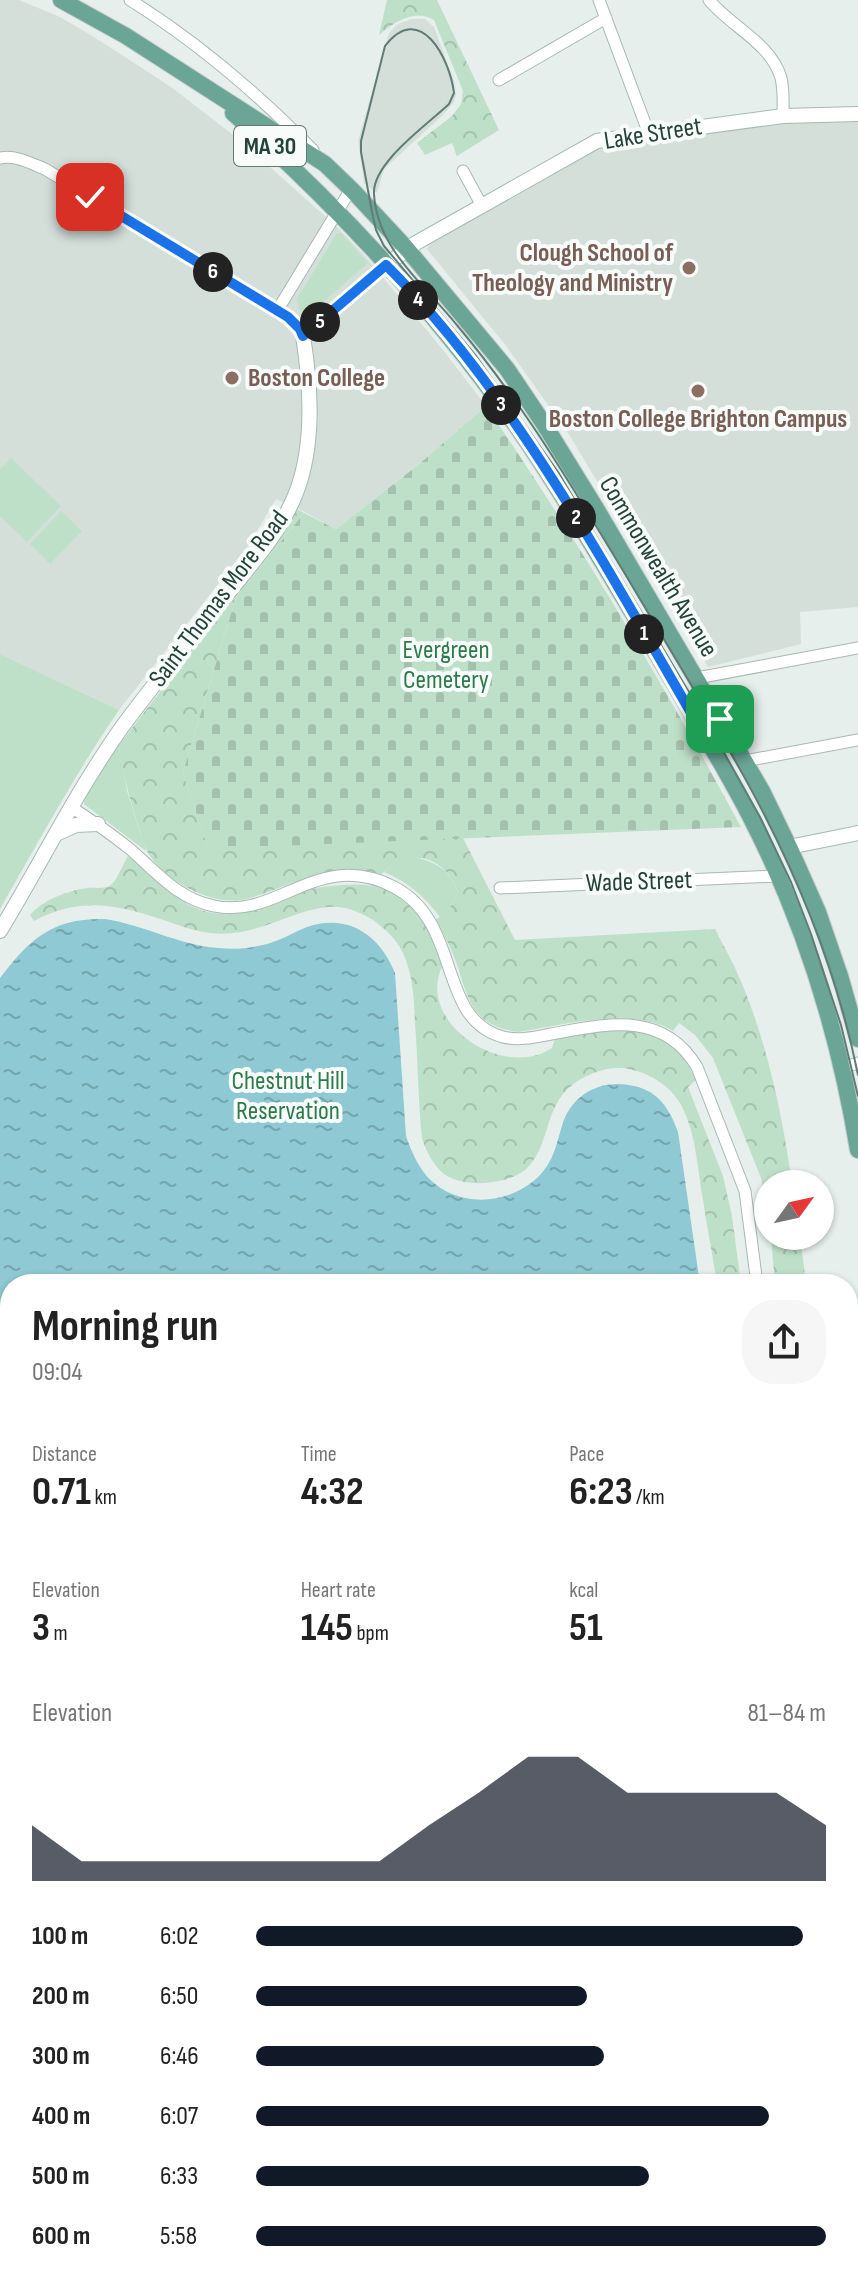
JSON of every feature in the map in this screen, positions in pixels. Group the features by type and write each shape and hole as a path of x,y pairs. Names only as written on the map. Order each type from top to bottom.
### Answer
{"main road":[{"name":"Commonwealth Avenue","path":"61,0 126,36 309,151 333,170 407,249 477,332 526,397 562,452 745,761 789,847 829,944 858,1039"},
{"name":"Commonwealth Avenue","path":"200,85 338,211 418,299 474,368 574,515 743,803 778,876 850,1066 858,1150"},
{"name":"Lake Street","path":"386,265 407,249 587,145 607,139 783,116 858,114"},
{"path":"303,336 386,265"},
{"name":"Saint Thomas More Road","path":"0,931 86,781 133,713 263,550 288,510 300,480 307,447 310,404 303,336"},
{"path":"701,730 720,719"},
{"path":"55,834 76,825 98,824"},
{"path":"789,847 858,833"}],"street":[{"name":"Commonwealth Avenue","path":"130,0 202,51 279,117 333,170"},
{"path":"599,0 649,134"},
{"path":"709,0 765,51 777,67 783,86 783,116"},
{"path":"499,80 606,18"},
{"path":"0,158 24,160 45,169 292,320 303,336"},
{"path":"463,171 482,206"},
{"path":"277,311 351,189"},
{"path":"697,678 858,648"},
{"path":"745,761 858,740"},
{"path":"71,807 98,824 176,890 191,899 216,907 247,906 335,875 366,877 394,887 409,897 431,923 466,1010 477,1024 492,1033 508,1038 525,1038 625,1024 646,1027 675,1040 697,1067 741,1179 748,1205 756,1274"},
{"name":"Wade Street","path":"500,888 778,876"}],"shaded area":[{"name":"Boston College","path":"0,0 19,0 60,17 171,87 241,141 366,257 486,406 418,465 336,529 276,499 248,546 119,710 0,654"},
{"path":"425,19 434,27 454,81 456,95 444,114 384,169 377,193 364,183 358,141 389,33 398,24"},
{"name":"Boston College Brighton Campus","path":"858,120 858,607 800,612 801,644 708,667 570,436 507,347 427,249 430,243 581,155 602,146 776,121"}],"green space":[{"path":"387,0 437,0 499,130 457,156 452,143 425,155 417,143 452,116 461,104 463,91 434,20 420,15 412,16 398,21 379,35"},
{"path":"337,233 341,233 368,263 310,313 304,313 299,309 297,299"},
{"name":"Evergreen Cemetery","path":"486,406 619,614 741,827 208,849 183,772 236,597 304,513 336,529 418,465"},
{"path":"11,458 61,506 27,542 0,516 0,469"},
{"path":"297,509 304,513 236,597 183,772 208,848 463,838 515,940 715,929 737,973 758,1028 773,1080 790,1170 758,1170 713,1058 695,1035 679,1023 673,1031 657,1024 618,1018 518,1032 492,1025 483,1019 470,1002 436,920 451,906 458,892 452,879 435,863 425,859 403,860 381,875 362,871 328,872 263,894 233,900 219,899 190,889 155,862 142,840 119,745 279,537"},
{"path":"61,511 82,531 50,564 30,544"},
{"path":"0,654 119,710 72,783 0,909"},
{"path":"119,745 127,791 146,851 84,804 92,782"},
{"path":"128,856 187,904 201,910 230,914 257,909 303,891 330,886 380,888 407,903 427,928 444,963 437,984 440,1004 450,1023 466,1039 487,1051 509,1057 531,1056 552,1048 555,1038 617,1030 654,1035 670,1044 684,1059 696,1080 688,1087 723,1176 740,1274 715,1274 689,1123 678,1100 658,1081 625,1068 608,1069 584,1077 571,1086 556,1104 536,1157 522,1172 488,1183 453,1179 436,1166 422,1138 412,986 402,951 389,934 363,914 334,907 227,934 197,931 110,906 80,906 34,921 30,915 49,900 87,888 103,888 116,878"},
{"path":"412,856 440,867 458,892 451,906 440,917 415,890 384,872 398,860"},
{"path":"772,1250 802,1250 805,1274 774,1274"}],"water":[{"name":"Chestnut Hill Reservation","path":"105,919 189,943 224,949 267,944 322,923 349,925 361,930 381,948 395,973 406,1136 425,1174 437,1185 466,1198 498,1198 527,1186 540,1175 554,1152 566,1115 589,1091 622,1084 650,1092 667,1109 678,1132 699,1274 0,1274 0,978 22,952 44,933 71,922"}],"tram line":[{"path":"858,1075 842,1008 807,909 753,792 567,478 505,386 404,265 384,232 374,194 382,170 402,145 449,104 454,93 440,51 431,40 421,32 410,29 398,33 385,46 361,141 376,230 384,246 476,356 558,472 760,817 791,882 811,934 841,1025 858,1096"}],"place":[{"name":"Clough School of Theology and Ministry","path":"689,268"},
{"name":"Boston College","path":"232,378"},
{"name":"Boston College Brighton Campus","path":"698,391"}],"route":[{"path":"90,197 288,317 303,336 386,265 474,368 532,450 568,505 701,730 720,719"}]}
